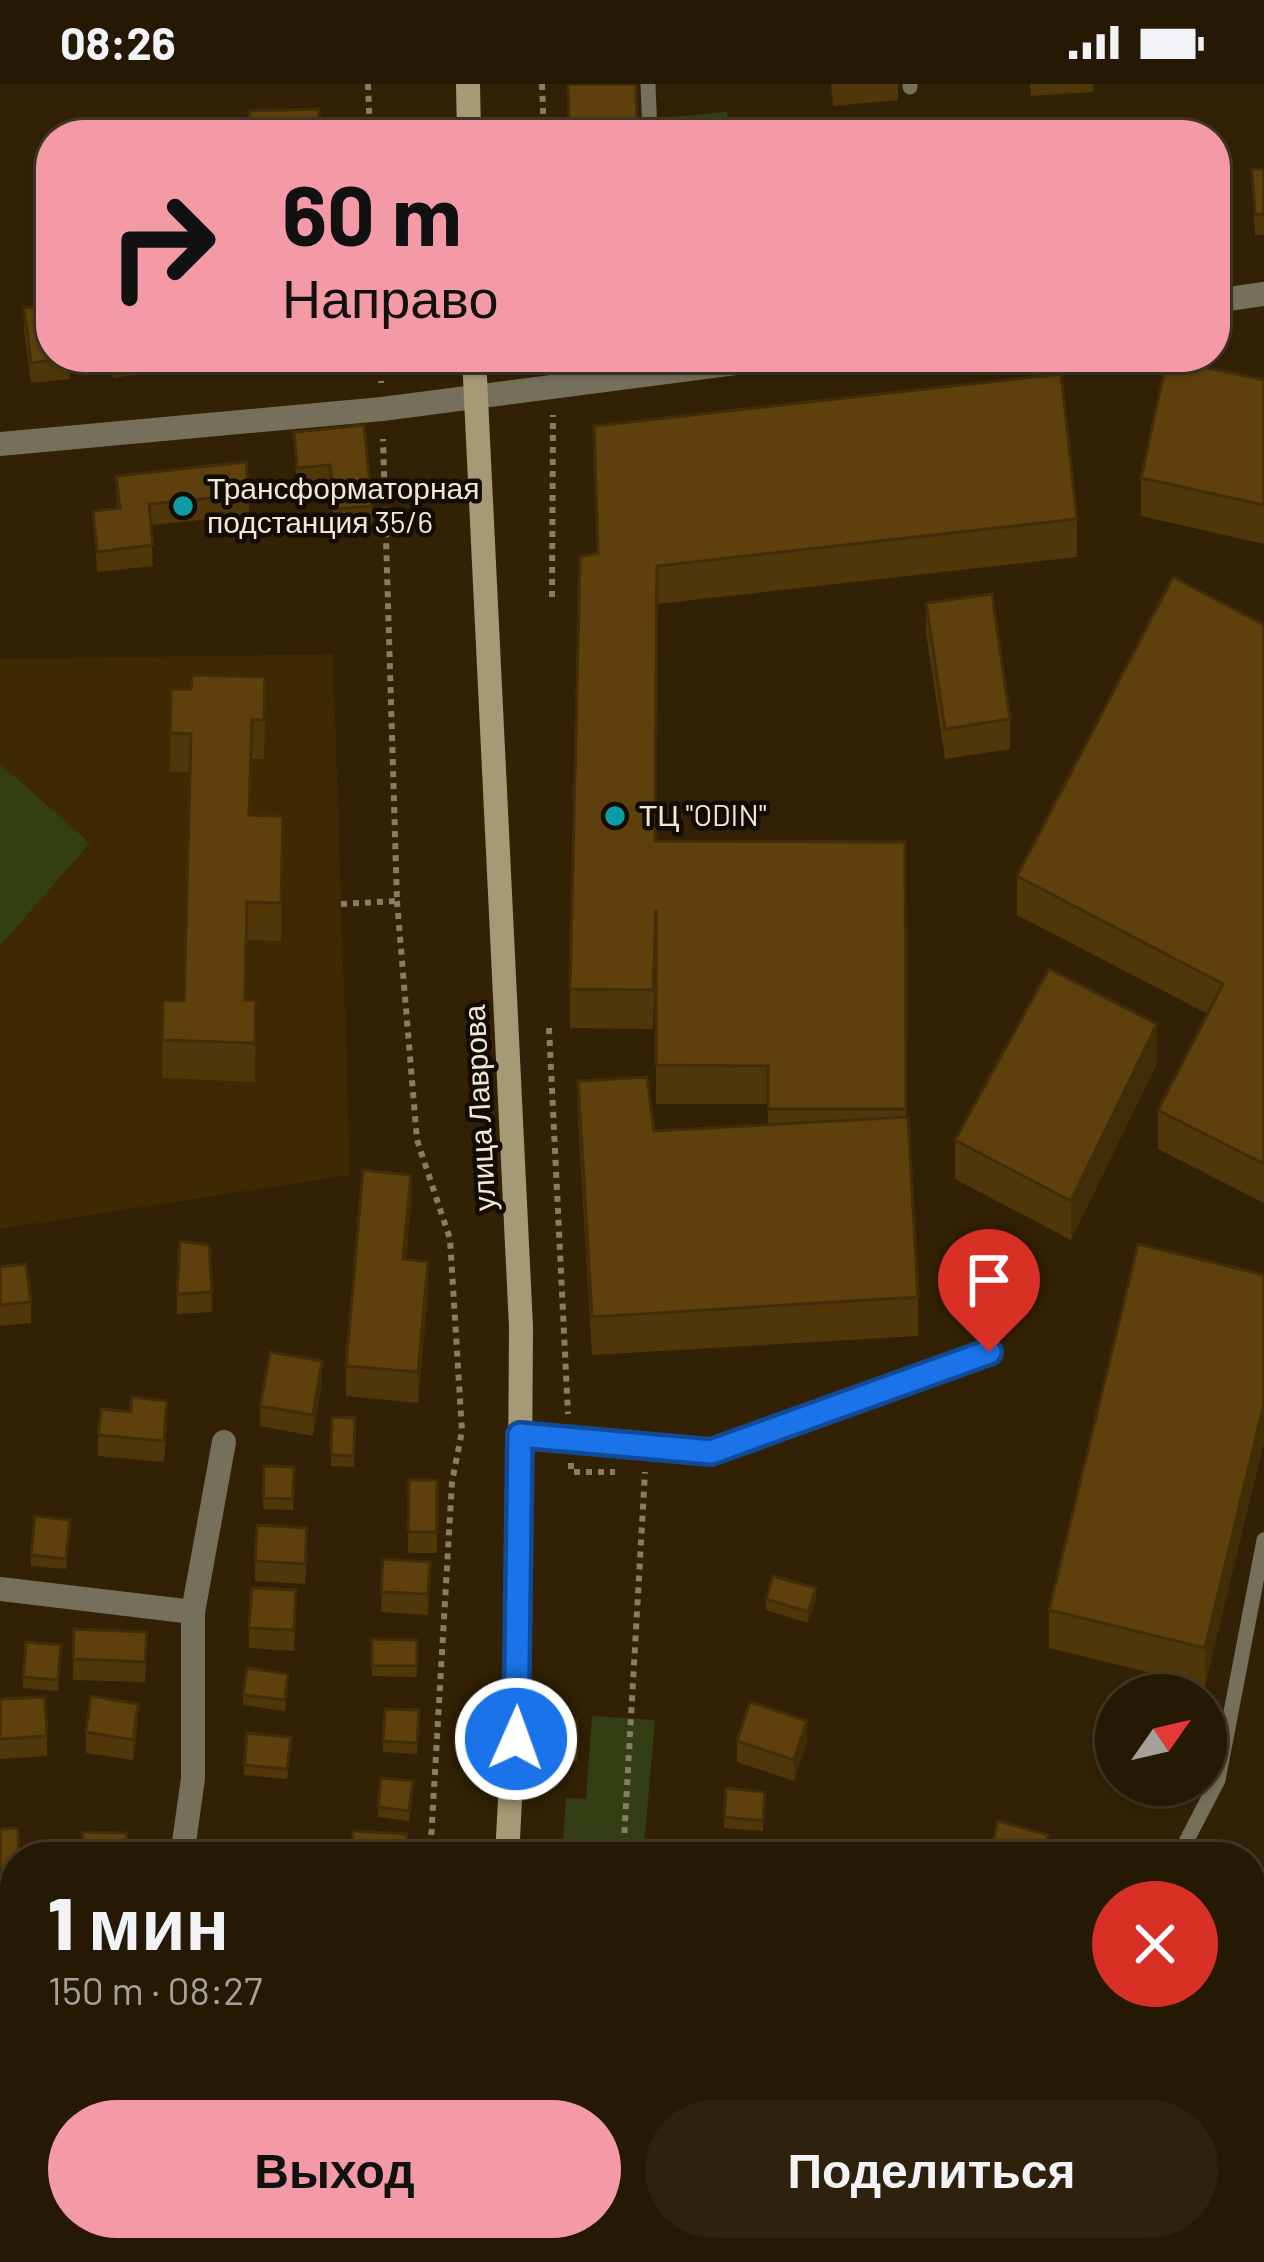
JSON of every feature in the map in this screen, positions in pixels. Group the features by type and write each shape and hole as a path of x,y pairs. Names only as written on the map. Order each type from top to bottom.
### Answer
{"main road":[{"path":"468,84 469,120"},
{"name":"улица Лаврова","path":"474,372 521,1327 516,1739 508,1842"}],"street":[{"path":"1230,299 1264,295"},
{"path":"0,444 382,409 553,387 623,372"},
{"path":"184,1842 193,1778 193,1612 224,1442"},
{"path":"0,1589 193,1612"}],"lane":[{"path":"648,84 649,120"},
{"path":"520,1435 711,1452 989,1352"},
{"path":"1186,1842 1218,1780 1264,1540"}],"path":[{"path":"368,84 369,120"},
{"path":"542,84 543,120"},
{"path":"381,372 397,901 417,1140 450,1239 462,1431 452,1482 431,1842"},
{"path":"553,387 553,596"},
{"path":"341,904 397,901"}],"shaded area":[{"path":"333,654 350,1175 0,1229 0,659"}],"green space":[{"path":"727,112 728,120 659,120"},
{"path":"0,764 90,843 0,946"},
{"path":"592,1716 655,1720 644,1842 563,1842 566,1798 586,1799"}],"building":[{"path":"568,84 636,84 637,120 569,120"},
{"path":"319,109 319,120 249,120 249,111"},
{"path":"1252,169 1264,169 1264,214 1255,215"},
{"path":"36,307 36,362 31,363 24,308"},
{"path":"1164,372 1227,372 1264,380 1264,505 1141,478"},
{"path":"1061,374 1077,519 657,566 655,841 905,842 906,1109 768,1109 768,1066 656,1065 656,910 653,990 570,989 580,557 598,553 594,426"},
{"path":"364,425 372,506 335,509 330,465 297,468 294,432"},
{"path":"246,462 249,494 149,504 153,545 97,552 93,511 120,508 116,476"},
{"path":"1173,577 1264,625 1264,1164 1158,1110 1223,984 1017,876"},
{"path":"992,594 1010,719 945,729 926,603"},
{"path":"192,675 265,677 264,720 252,720 249,815 283,816 281,903 247,902 245,1000 256,1000 255,1043 162,1040 163,1000 184,1001 191,734 170,733 171,689 191,689"},
{"path":"1049,969 1157,1024 1071,1201 955,1140"},
{"path":"647,1077 654,1131 908,1117 918,1297 592,1317 578,1081"},
{"path":"363,1170 411,1175 403,1259 428,1262 418,1372 346,1366"},
{"path":"180,1241 209,1245 212,1292 177,1294"},
{"path":"1138,1244 1264,1275 1264,1404 1205,1648 1049,1610"},
{"path":"26,1264 31,1302 0,1305 0,1267"},
{"path":"270,1352 322,1361 313,1415 260,1406"},
{"path":"132,1397 167,1401 164,1441 98,1435 101,1409 131,1412"},
{"path":"332,1417 355,1418 354,1456 331,1455"},
{"path":"264,1466 294,1467 293,1499 263,1498"},
{"path":"409,1480 437,1480 437,1532 408,1532"},
{"path":"35,1516 70,1520 66,1559 31,1555"},
{"path":"257,1525 307,1528 305,1564 255,1561"},
{"path":"383,1559 430,1562 428,1594 381,1592"},
{"path":"773,1576 816,1588 808,1612 766,1599"},
{"path":"252,1588 296,1590 294,1630 249,1628"},
{"path":"74,1629 147,1632 145,1662 73,1659"},
{"path":"372,1639 417,1640 417,1666 372,1666"},
{"path":"26,1642 61,1645 58,1680 23,1677"},
{"path":"247,1668 288,1674 285,1700 243,1695"},
{"path":"91,1696 138,1704 133,1740 86,1732"},
{"path":"45,1697 47,1736 0,1739 0,1699"},
{"path":"750,1702 807,1721 794,1760 737,1741"},
{"path":"385,1709 419,1710 417,1743 383,1741"},
{"path":"558,1719 577,1719 578,1751 559,1751"},
{"path":"247,1733 291,1737 287,1769 244,1765"},
{"path":"381,1778 413,1781 409,1811 378,1807"},
{"path":"726,1788 765,1792 763,1821 724,1817"},
{"path":"998,1821 1048,1835 1046,1842 993,1842"},
{"path":"18,1828 18,1842 0,1842 0,1829"},
{"path":"353,1831 407,1834 407,1842 353,1842"},
{"path":"83,1832 127,1833 127,1842 83,1842"}],"place":[{"name":"Трансформаторная подстанция 35/6","path":"183,506"},
{"name":"ТЦ \"ODIN\"","path":"615,816"}],"route":[{"path":"516,1739 520,1435 711,1452 989,1352"}]}
